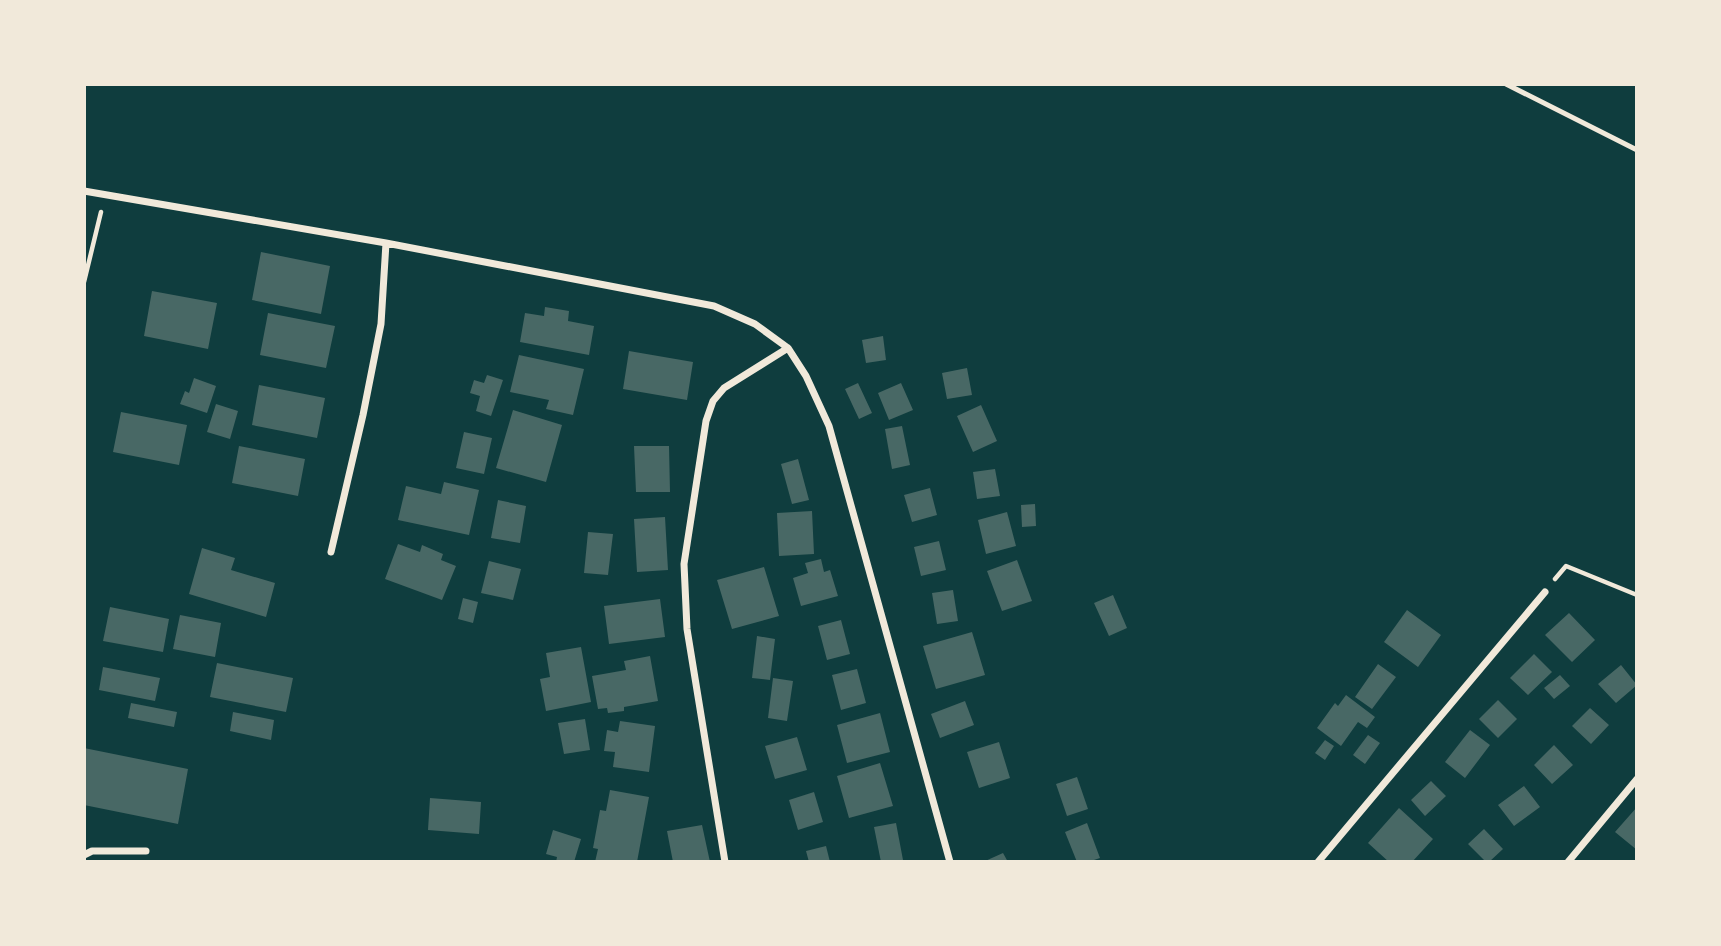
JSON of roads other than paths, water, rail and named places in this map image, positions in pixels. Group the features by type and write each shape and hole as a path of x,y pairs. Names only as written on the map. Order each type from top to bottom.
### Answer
{"street":[{"path":"84,191 386,243 714,306 755,324 788,348 806,376 829,426 950,862"},
{"path":"331,552 381,324 386,243"},
{"path":"725,862 687,629 684,564 706,421 713,401 724,388 788,348"},
{"path":"1318,862 1545,592"},
{"path":"1568,862 1637,779"},
{"path":"84,855 92,851 146,851"}],"lane":[{"path":"1506,84 1637,150"}]}
